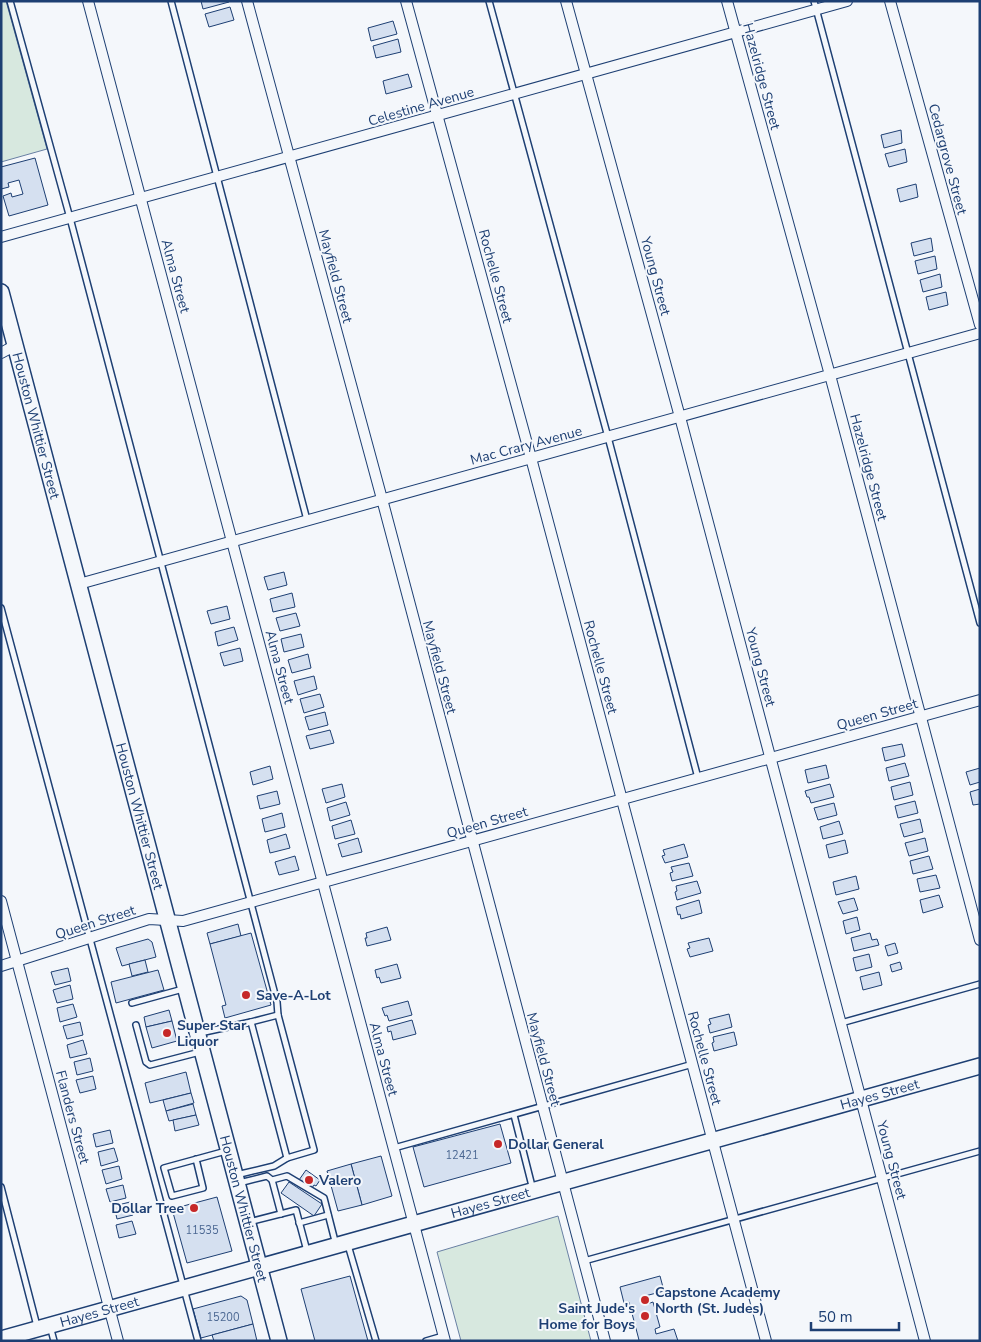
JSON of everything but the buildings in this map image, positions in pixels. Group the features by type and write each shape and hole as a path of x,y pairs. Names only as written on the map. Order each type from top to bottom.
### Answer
{"street":[{"name":"Alma Street","path":"88,1 444,1338"},
{"name":"Mayfield Street","path":"247,1 382,499 605,1341"},
{"name":"Rochelle Street","path":"406,1 531,458 766,1341"},
{"name":"Young Street","path":"566,1 680,417 925,1341"},
{"name":"Hazelridge Street","path":"727,1 830,375 980,940"},
{"name":"Celestine Avenue","path":"1,237 735,33 815,6 847,1"},
{"name":"Cedargrove Street","path":"890,1 980,325"},
{"name":"Houston Whittier Street","path":"1,292 279,1341"},
{"name":"Mac Crary Avenue","path":"79,584 980,333"},
{"path":"1,353 16,345"},
{"name":"Queen Street","path":"1,966 149,919 183,921 980,700"},
{"name":"Flanders Street","path":"1,901 118,1341"},
{"name":"Hayes Street","path":"1,1340 980,1066"}],"lane":[{"path":"10,1 161,561 314,1150 287,1158 274,1166 237,1180"},
{"path":"171,1 307,520"},
{"path":"489,1 608,437 698,778"},
{"path":"815,6 980,623"},
{"path":"1,608 198,1341"},
{"path":"841,1023 980,984"},
{"path":"132,1003 186,988"},
{"path":"198,1034 278,1015"},
{"path":"250,1022 287,1158"},
{"path":"136,1025 146,1062 150,1066 203,1051"},
{"path":"394,1148 692,1064"},
{"path":"514,1115 533,1190"},
{"path":"153,1171 229,1150"},
{"path":"584,1261 980,1151"},
{"path":"164,1168 172,1196 203,1188 196,1159"},
{"path":"237,1180 266,1176 272,1180 281,1214"},
{"path":"272,1180 287,1176 324,1198 328,1215 342,1244 376,1341"},
{"path":"1,1188 44,1327 54,1341"},
{"path":"248,1222 296,1210 307,1253"},
{"path":"299,1223 328,1215"},
{"path":"426,1341 444,1338"}],"shaded area":[{"path":"1,1 6,1 47,149 1,162"},
{"path":"558,1216 591,1341 461,1341 437,1252"}],"place":[{"name":"Save-A-Lot","path":"246,995"},
{"name":"Super Star Liquor","path":"167,1033"},
{"name":"Dollar General","path":"498,1144"},
{"name":"Valero","path":"309,1180"},
{"name":"Dollar Tree","path":"194,1208"},
{"name":"Capstone Academy North (St. Judes)","path":"645,1300"},
{"name":"Saint Jude's Home for Boys","path":"645,1316"}]}
